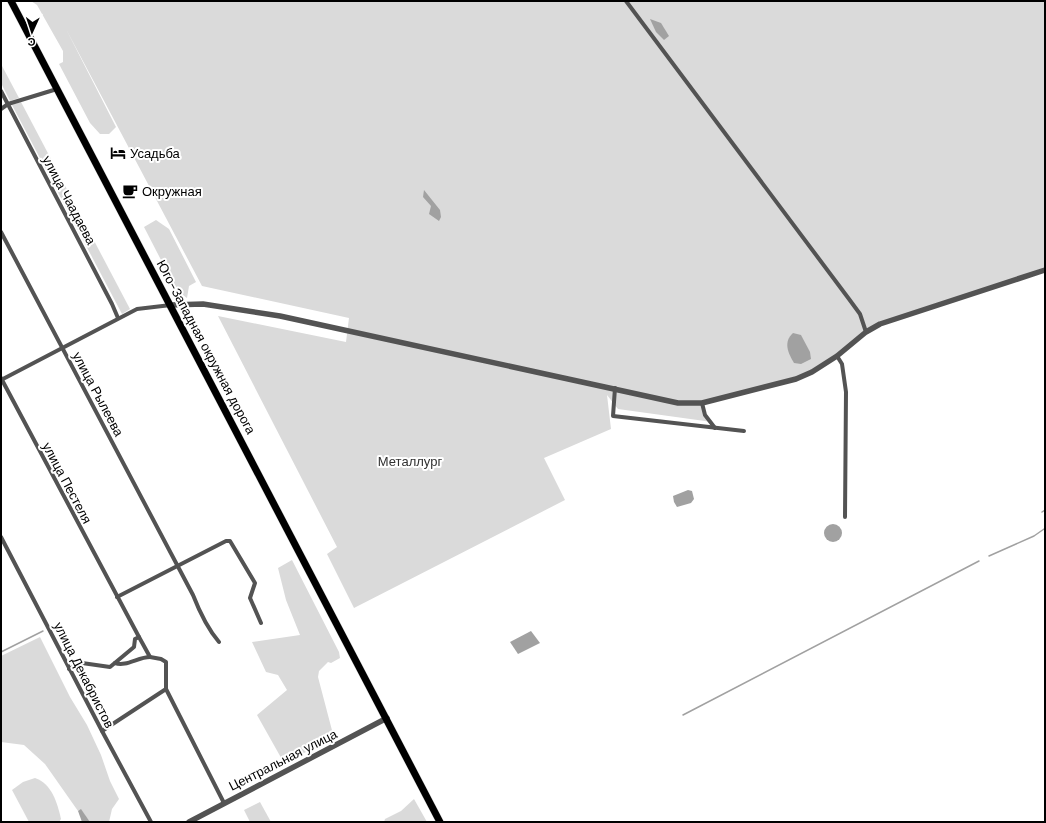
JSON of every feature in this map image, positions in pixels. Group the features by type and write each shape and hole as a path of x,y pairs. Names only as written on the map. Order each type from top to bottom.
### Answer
{"highway":[{"name":"Юго-Западная окружная дорога","path":"11,1 387,718"},
{"path":"387,718 440,822"}],"street":[{"path":"626,1 860,314 866,332"},
{"path":"1,109 8,104 58,90"},
{"name":"улица Чаадаева","path":"1,91 118,318"},
{"name":"улица Рылеева","path":"1,232 193,595 200,614 211,633 220,642"},
{"path":"1,379 63,349 137,309 171,305 203,304 280,316 615,388 678,403 702,403 796,379 812,372 837,356 866,332 892,319 1045,270"},
{"path":"837,356 842,364 846,392 845,517"},
{"name":"улица Пестеля","path":"1,379 117,598 150,657"},
{"path":"615,388 613,416 744,431"},
{"path":"702,403 705,415 715,428"},
{"name":"улица Декабристов","path":"1,537 69,669 151,822"},
{"path":"117,598 230,541 255,583 250,598 261,623"},
{"path":"69,669 82,663 110,667 134,647 138,637"},
{"path":"115,663 122,664 144,657 161,659 166,662 166,689 224,803"},
{"path":"102,731 166,689"},
{"name":"Центральная улица","path":"189,822 387,718"}],"green space":[{"name":"Металлург","path":"31,1 1045,1 1045,270 880,324 812,372 702,403 705,415 712,422 618,409 607,395 611,429 544,458 565,500 354,608 327,554 337,547 218,316 346,342 349,318 202,286 66,29 116,127 109,134 100,134 90,123 59,64 63,62 63,51 37,5"},
{"path":"1,64 19,98 10,101 1,83"},
{"path":"21,102 130,309 122,314 12,105"},
{"path":"156,220 169,229 196,282 189,286 187,298 177,291 144,227"},
{"path":"292,560 339,652 340,658 331,663 328,662 319,671 318,677 334,738 284,763 257,715 287,690 278,675 266,672 252,642 300,635 286,600 278,568"},
{"path":"40,637 70,697 87,725 119,799 112,809 109,822 90,822 81,810 78,811 45,764 24,745 1,742 1,656"},
{"path":"35,778 46,785 53,794 61,819 59,822 29,822 12,790 23,782"},
{"path":"414,799 427,822 384,822 385,819 401,811"},
{"path":"260,802 271,822 250,822 244,810"}],"shaded area":[{"path":"650,19 661,23 669,36 664,40 656,32"},
{"path":"424,190 440,210 441,217 439,221 429,214 431,206 423,197"},
{"path":"793,333 801,335 810,352 811,359 801,364 794,363 788,351 788,340"},
{"path":"688,490 692,491 694,499 691,503 677,507 673,496"},
{"path":"829,524 837,524 842,529 840,540 837,542 829,542 824,537 824,529"},
{"path":"531,631 540,643 518,654 510,642"},
{"path":"81,809 90,822 82,822 78,811"}],"waterway":[{"path":"989,556 1034,536 1044,529"},
{"path":"683,715 979,561"},
{"path":"1,652 43,631"}],"place":[{"name":"Усадьба","path":"118,153"},
{"name":"Окружная","path":"130,191"}]}
